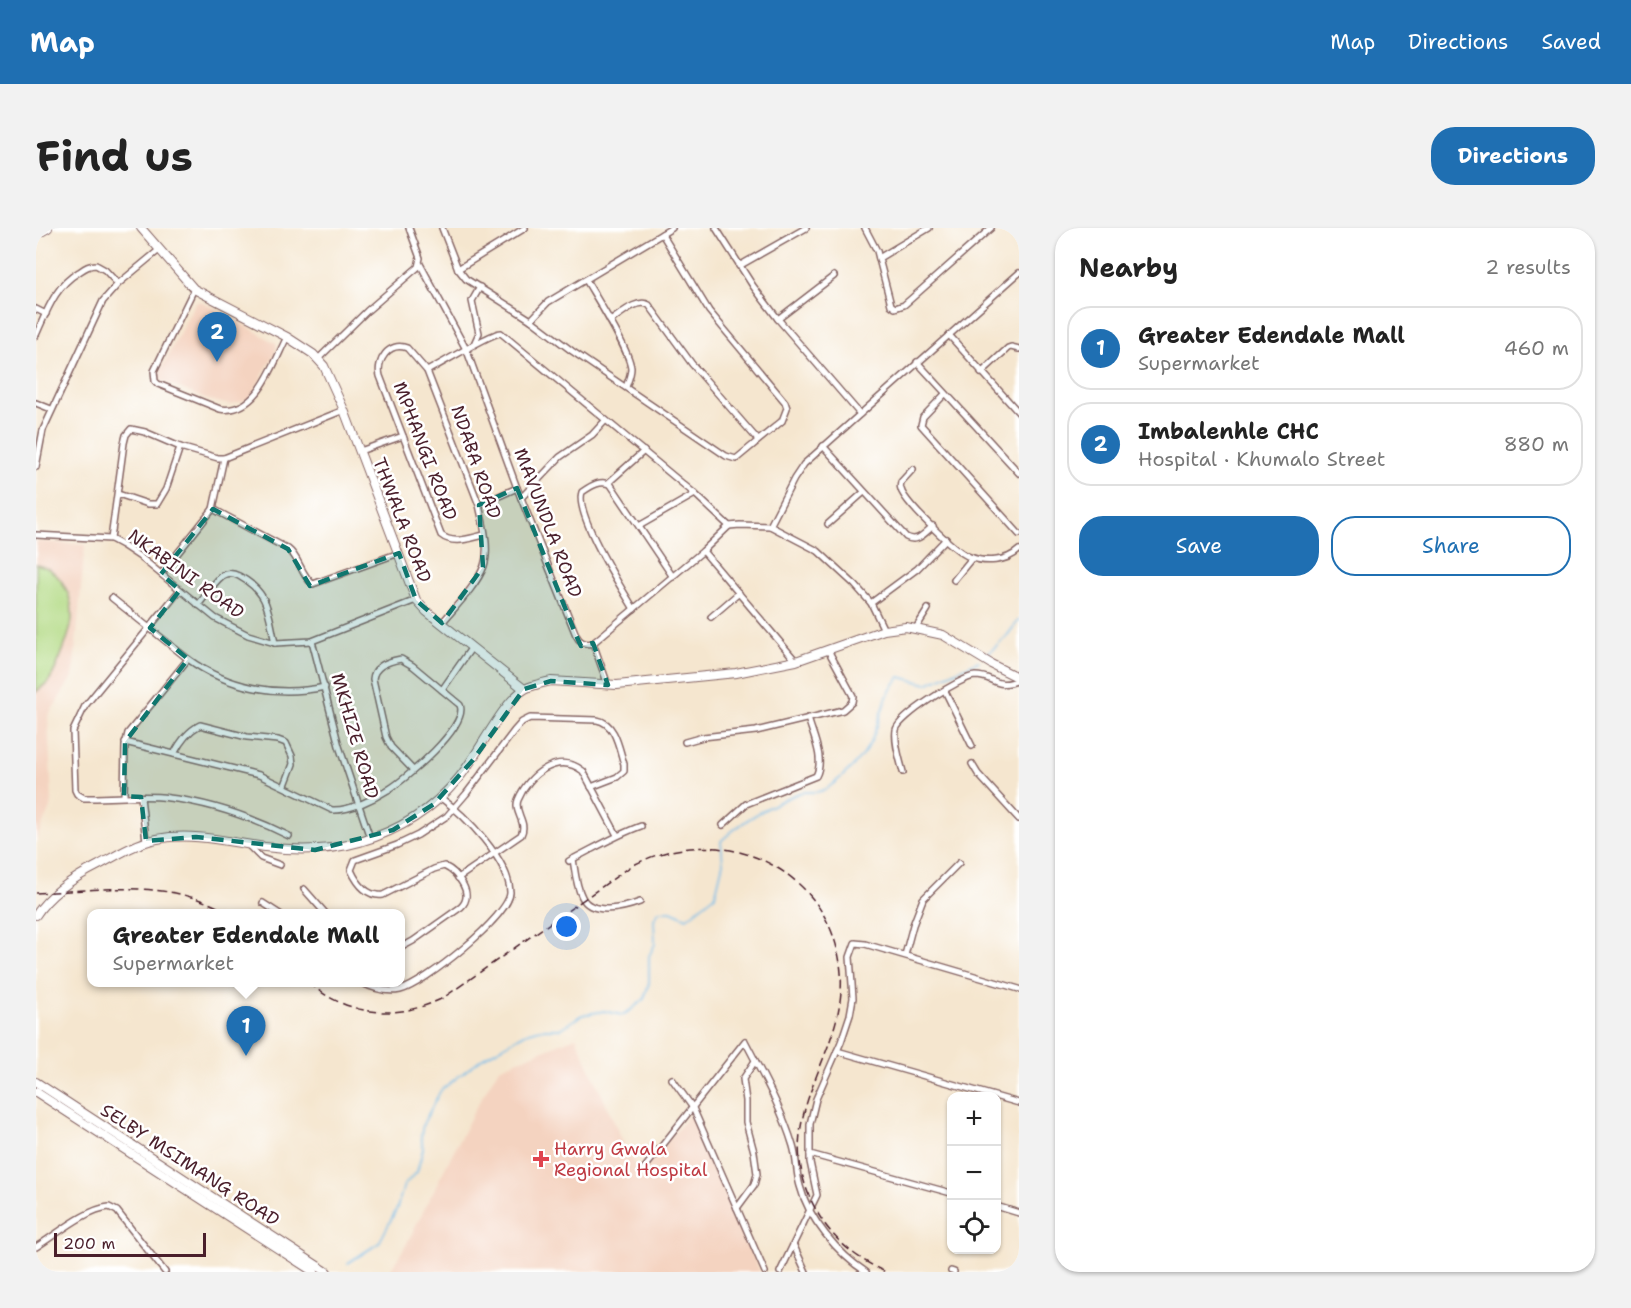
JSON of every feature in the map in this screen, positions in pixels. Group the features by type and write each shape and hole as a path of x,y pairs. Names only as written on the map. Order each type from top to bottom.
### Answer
{"street":[{"path":"36,235 48,228"},
{"path":"141,228 194,289 154,371 155,381 158,384 220,409 241,408 260,389 287,337"},
{"name":"MAVUNDLA ROAD","path":"409,228 420,264 467,351 517,488 576,635 584,644 593,643"},
{"path":"442,228 458,269 466,279 531,320 731,459 736,459 782,421 787,412 785,402 709,311 662,234"},
{"path":"458,269 525,228"},
{"path":"531,320 549,302 672,228"},
{"path":"716,228 739,266 778,319 860,414"},
{"path":"739,266 806,228"},
{"path":"865,228 879,258 891,305 895,308 904,305 991,228"},
{"path":"879,258 929,228"},
{"path":"36,467 37,446 51,409 96,313 118,284 159,250"},
{"path":"36,335 62,283 93,264 105,270 118,284"},
{"path":"318,359 420,264"},
{"path":"770,526 804,464 1019,273"},
{"path":"778,319 834,276"},
{"path":"586,280 610,321 629,361 630,373 626,387"},
{"path":"474,346 479,333 472,301 480,287"},
{"name":"THWALA ROAD","path":"194,289 287,337 318,359 329,375 344,410 416,600 524,689"},
{"path":"610,321 639,303 649,305 693,364 758,440"},
{"path":"36,309 46,314"},
{"path":"427,371 467,351 493,334 501,333 644,451 729,526 770,526 818,551 871,603 884,630"},
{"path":"949,335 1019,413"},
{"name":"NDABA ROAD","path":"402,346 412,352 427,371 478,505 484,535 483,567 442,623"},
{"name":"MPHANGI ROAD","path":"402,346 386,353 378,368 441,535 455,541 484,535"},
{"path":"981,373 1008,348 1019,349"},
{"path":"917,362 1019,473"},
{"path":"945,394 923,417 921,425 1019,534"},
{"path":"36,403 51,409"},
{"path":"111,539 124,443 128,431 135,429 180,447 224,458 344,410"},
{"path":"521,498 560,457 592,435 605,421"},
{"path":"360,451 403,436"},
{"path":"823,446 906,537 914,540 933,526"},
{"path":"118,494 148,504 157,504 166,489 180,447"},
{"path":"608,483 644,451"},
{"path":"161,574 213,509 224,458"},
{"path":"913,469 901,482 902,491 962,554 972,558 996,560 1007,558 1019,550"},
{"path":"634,609 606,563 580,499 582,492 601,482 608,483 672,577"},
{"path":"478,505 517,488"},
{"path":"828,524 864,492"},
{"path":"639,526 694,494"},
{"path":"213,509 288,549 296,556 308,581 313,584 399,554"},
{"path":"608,685 593,643 703,551 729,526"},
{"name":"NKABINI ROAD","path":"36,536 111,539 231,627 275,643 312,640 416,600"},
{"path":"871,603 917,569 946,539"},
{"path":"703,551 796,661"},
{"path":"954,580 972,558"},
{"path":"198,604 222,576 230,573 239,576 261,592 275,643"},
{"path":"180,590 86,706 73,731 74,785 77,794 84,798 124,796 168,798 234,812 289,836"},
{"path":"711,617 739,593"},
{"path":"112,598 188,659 212,674 263,690 294,692 325,687"},
{"path":"916,628 928,609"},
{"path":"36,915 50,897 69,882 147,841 182,836 290,850 315,850 370,838 393,830 415,818 441,798 473,760 493,727 524,689 551,681 608,685 661,682 736,673 796,661 895,628 916,628 943,635 1019,679"},
{"name":"MKHIZE ROAD","path":"312,640 341,754 370,838"},
{"path":"442,690 472,647"},
{"path":"685,742 703,737 756,731 843,710 852,702 853,696 828,650"},
{"path":"124,796 125,742 132,727 188,659"},
{"path":"125,742 259,774 332,810 345,809 389,790 413,770 446,737 457,723 462,711 460,705 401,659 378,668 373,673 374,686 386,737 391,747 413,770"},
{"path":"903,772 896,734 897,726 928,700 967,677 980,676 1003,685 1019,679"},
{"path":"945,691 972,746"},
{"path":"405,945 465,903 467,893 458,878 447,867 440,866 379,896 369,893 360,886 351,870 352,862 357,858 397,845 418,835 447,816 514,731 522,722 530,718 597,720 610,726 624,764 624,771 616,777 591,787"},
{"path":"723,825 746,804 816,776 820,766 819,757 808,718"},
{"path":"174,754 184,738 200,725 247,737 283,741 289,747 293,764 285,785"},
{"path":"458,878 522,833 523,825 517,802 524,790 544,768 553,764 574,766 583,771 616,835"},
{"path":"972,764 978,774 1019,819"},
{"path":"141,797 147,841"},
{"path":"372,987 400,990 410,986 440,966 483,930 505,907 509,898 507,877 494,854 474,825 441,798"},
{"path":"640,902 631,906 611,908 588,904 581,896 571,860 616,835 641,826"},
{"path":"247,844 258,855 280,865"},
{"path":"905,955 923,899 959,863"},
{"path":"304,889 322,909"},
{"path":"263,903 272,909"},
{"path":"780,1272 817,1192 810,1154 812,1113 837,1051 852,1005 853,983 850,957 853,946 859,942 1019,989"},
{"path":"643,1170 744,1041 793,1145 800,1186 809,1210 818,1225 843,1253 866,1272"},
{"path":"837,1051 1019,1103"},
{"path":"737,1208 754,1185 757,1174 746,1122 746,1101 742,1079 755,1061"},
{"path":"672,1079 693,1107 765,1272"},
{"name":"SELBY MSIMANG ROAD","path":"36,1082 327,1272"},
{"name":"SELBY MSIMANG ROAD","path":"36,1092 314,1272"},
{"path":"810,1154 947,1192"},
{"path":"36,1247 77,1221 109,1207 117,1211 165,1272"},
{"path":"1001,1208 1019,1213"},
{"path":"794,1246 806,1272"}],"highlighted area":[{"path":"517,488 581,646 593,643 608,685 551,681 524,689 473,760 434,804 393,830 315,850 196,837 146,841 141,797 124,796 125,742 188,659 150,628 180,590 161,574 213,509 288,549 310,586 399,553 416,600 442,623 483,567 479,505"}],"shaded area":[{"path":"201,301 276,343 277,349 251,397 247,400 230,405 208,400 160,380 158,375 195,303"},
{"path":"36,541 85,545 73,676 48,716 52,803 36,840"},
{"name":"Harry Gwala Regional Hospital","path":"576,1037 640,1175 691,1113 760,1272 390,1271 499,1068"}],"green space":[{"path":"36,564 52,571 63,584 70,601 72,618 67,640 53,674 47,683 36,692"}],"waterway":[{"path":"985,656 1006,637 1019,620"},
{"path":"348,1263 379,1243 397,1208 404,1185 417,1172 423,1149 421,1136 423,1124 441,1090 481,1059 526,1033 540,1029 560,1029 582,1015 604,1011 622,1015 631,1010 644,999 649,983 649,956 655,944 654,919 659,911 671,911 687,918 715,896 723,863 721,841 768,808 799,793 826,789 841,777 869,746 886,698 900,677 927,684 979,661"}],"railway":[{"path":"315,987 339,1002 356,1008 390,1012 408,1010 443,998 630,867 664,853 699,848 733,851 766,862 794,880 817,905 833,936 841,973 840,1004 803,1116 799,1145 803,1176 816,1210 829,1230 845,1247 886,1272"},
{"path":"36,893 110,889 160,891 184,895 220,909"}],"place":[{"name":"Imbalenhle CHC","path":"217,362"},
{"name":"Greater Edendale Mall","path":"246,1056"},
{"name":"Harry Gwala Regional Hospital","path":"541,1159"}]}
